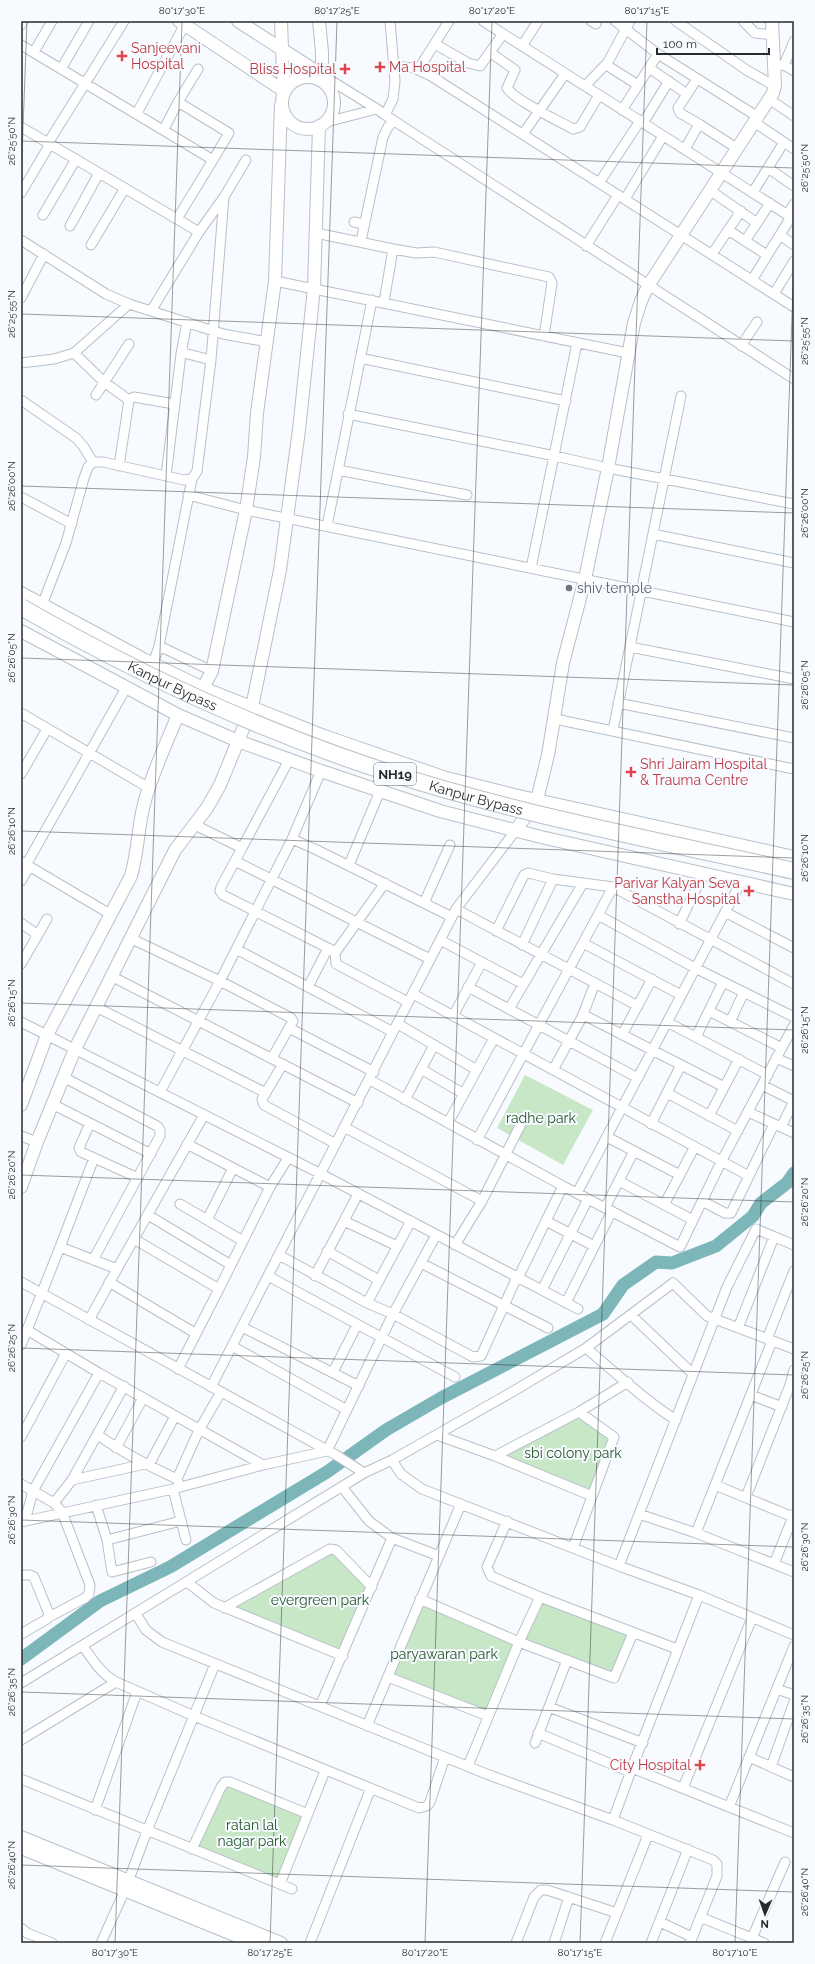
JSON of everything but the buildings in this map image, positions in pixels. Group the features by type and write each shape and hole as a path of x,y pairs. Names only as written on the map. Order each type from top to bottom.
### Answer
{"highway":[{"name":"Kanpur Bypass","path":"21,607 108,655 214,706 281,734 366,765 495,803 794,871"},
{"name":"Kanpur Bypass","path":"21,618 113,668 202,711 298,751 395,785 490,812 794,881"}],"street":[{"path":"21,25 23,21"},
{"path":"34,52 52,21"},
{"path":"61,69 89,21"},
{"path":"21,193 49,143 124,21"},
{"path":"238,21 283,50 322,78 377,108 394,121 586,246 794,379"},
{"path":"203,688 212,671 246,510 254,457 257,413 268,342 275,280 281,105 285,90 281,21"},
{"path":"21,1187 52,1104 76,1048 175,850 193,824 207,808 220,785 252,707 280,570 314,288 323,124 332,114 334,105 333,95 322,78 322,52 319,21"},
{"path":"385,115 393,99 395,81 390,21"},
{"path":"418,70 449,21"},
{"path":"483,21 791,217"},
{"path":"615,21 628,25 658,54 756,120 794,149"},
{"path":"676,21 748,71 775,86"},
{"path":"743,21 755,33 773,35"},
{"path":"772,21 773,35 779,65"},
{"path":"522,46 535,22"},
{"path":"137,113 182,23 285,90"},
{"path":"585,86 608,62 628,25"},
{"path":"435,44 476,66 483,64 503,34"},
{"path":"210,1387 344,1127 372,1076 454,913 537,800 555,719 563,663 585,579 608,468 634,323 648,286 711,191 769,99 775,86 779,65 794,41"},
{"path":"21,45 164,129 213,160"},
{"path":"491,53 515,70 507,89 519,98 573,129 580,127 599,95"},
{"path":"622,110 658,54"},
{"path":"608,62 610,68 638,85"},
{"path":"779,65 794,71"},
{"path":"394,66 418,70 523,134 794,307"},
{"path":"649,68 687,94"},
{"path":"164,129 198,69"},
{"path":"523,134 541,111 566,74"},
{"path":"285,90 293,81 300,77 308,76 322,78"},
{"path":"697,79 678,110 738,149"},
{"path":"599,183 669,81"},
{"path":"769,99 794,116"},
{"path":"177,219 229,133 178,102"},
{"path":"281,105 286,118 297,127 312,129 323,124 377,108"},
{"path":"361,241 383,137 388,127 394,121"},
{"path":"685,149 698,124"},
{"path":"22,129 49,143 199,232"},
{"path":"586,246 622,197 663,136"},
{"path":"753,192 784,142"},
{"path":"44,214 76,159"},
{"path":"151,311 199,232 224,197 246,160"},
{"path":"768,168 794,186"},
{"path":"70,226 99,173"},
{"path":"91,245 125,188"},
{"path":"711,191 757,223"},
{"path":"153,664 158,646 188,495 192,479 197,471 210,360 224,197"},
{"path":"745,241 770,203"},
{"path":"752,280 791,217 794,204"},
{"path":"712,254 741,211"},
{"path":"354,222 364,224"},
{"path":"728,230 767,255"},
{"path":"316,233 416,253 434,252 549,277 552,282 544,336"},
{"path":"780,235 794,244"},
{"path":"21,240 106,294 129,304 212,331 268,342"},
{"path":"384,302 393,249"},
{"path":"22,293 44,254"},
{"path":"774,294 792,268"},
{"path":"275,280 628,353"},
{"path":"327,526 348,414 372,300"},
{"path":"21,362 54,359 74,353 129,304"},
{"path":"166,476 174,404 187,322"},
{"path":"741,346 757,322"},
{"path":"531,568 577,343"},
{"path":"96,395 129,344"},
{"path":"74,353 104,382 129,400"},
{"path":"181,354 184,353 210,360"},
{"path":"360,358 566,401"},
{"path":"613,730 681,396"},
{"path":"129,400 134,398 174,404"},
{"path":"21,400 76,438 93,462 120,466 184,480 192,479"},
{"path":"120,466 129,400"},
{"path":"348,414 608,468 794,504"},
{"path":"42,605 72,524 84,478 88,467 93,462"},
{"path":"338,470 467,495"},
{"path":"188,495 246,510 794,622"},
{"path":"21,497 72,524"},
{"path":"653,534 794,563"},
{"path":"21,593 153,664 203,688 324,736 443,777 537,800 794,858"},
{"path":"21,631 178,715 238,741 321,771 440,811 541,837 794,894"},
{"path":"158,646 212,671"},
{"path":"630,647 794,679"},
{"path":"21,881 26,864 90,754 126,688"},
{"path":"618,703 794,738"},
{"path":"21,713 149,788"},
{"path":"21,1104 47,1035 131,876 136,858 143,806 178,715"},
{"path":"555,719 794,769"},
{"path":"21,774 47,729"},
{"path":"289,760 220,891 223,895 256,910 331,951 336,964 408,1002"},
{"path":"160,1092 220,981 272,879 292,839 321,771"},
{"path":"349,865 380,791"},
{"path":"193,824 242,848"},
{"path":"292,839 349,865 424,903 454,913 496,931 638,1006"},
{"path":"424,903 450,845"},
{"path":"235,861 430,959"},
{"path":"26,864 110,914"},
{"path":"496,931 524,875 528,873 553,879 613,887 679,924 794,984"},
{"path":"522,945 553,879"},
{"path":"576,1193 741,882"},
{"path":"308,987 331,951 358,922 385,883"},
{"path":"509,1009 583,883"},
{"path":"679,924 699,883"},
{"path":"477,1140 613,887"},
{"path":"725,912 794,948"},
{"path":"598,915 695,968 794,1017"},
{"path":"21,964 47,919"},
{"path":"21,923 35,933 36,938"},
{"path":"130,938 220,981 291,1018 293,1021 272,1058"},
{"path":"440,940 523,984"},
{"path":"583,943 681,995"},
{"path":"236,949 308,987 434,1045 477,1070"},
{"path":"453,1016 482,962"},
{"path":"111,976 358,1103"},
{"path":"622,1035 652,979"},
{"path":"696,1037 723,982"},
{"path":"553,1070 582,1017 595,983"},
{"path":"468,987 538,1026 638,1078"},
{"path":"730,1022 744,992"},
{"path":"413,994 622,1107 694,1148 749,1176"},
{"path":"96,1007 266,1093"},
{"path":"709,1011 782,1048"},
{"path":"582,1017 586,1016 724,1087"},
{"path":"21,1022 76,1048 321,1174 578,1309"},
{"path":"667,1022 768,1075"},
{"path":"289,1028 372,1076 405,1100 576,1193 680,1247 721,1162 793,1029"},
{"path":"448,1124 494,1038"},
{"path":"405,1100 434,1045"},
{"path":"776,1058 794,1066"},
{"path":"709,1116 739,1059"},
{"path":"283,1064 262,1100 264,1105 336,1144"},
{"path":"651,1124 681,1065"},
{"path":"422,1069 464,1094"},
{"path":"63,1077 157,1126 160,1130 160,1136 151,1154 93,1260"},
{"path":"702,1201 725,1213 730,1213 777,1126 794,1101 762,1085"},
{"path":"667,1093 738,1131"},
{"path":"52,1104 151,1154"},
{"path":"748,1112 794,1134"},
{"path":"89,1320 204,1115"},
{"path":"455,1245 482,1201 522,1122"},
{"path":"90,1124 79,1148 83,1154 138,1178"},
{"path":"344,1127 482,1201"},
{"path":"21,1136 37,1142"},
{"path":"606,1137 680,1175"},
{"path":"187,1144 270,1187"},
{"path":"664,1205 694,1148"},
{"path":"566,1303 594,1246 619,1181 634,1151"},
{"path":"21,1345 94,1158"},
{"path":"178,1369 270,1187 288,1158"},
{"path":"207,1220 234,1168"},
{"path":"619,1181 693,1220"},
{"path":"279,1255 315,1276 367,1303 393,1314 473,1358 478,1358 481,1356 517,1277 564,1186"},
{"path":"315,1276 358,1194"},
{"path":"542,1290 588,1199"},
{"path":"180,1204 243,1241"},
{"path":"148,1215 231,1265"},
{"path":"344,1221 397,1246"},
{"path":"367,1303 411,1221"},
{"path":"546,1221 594,1246"},
{"path":"619,1566 726,1286 756,1229 794,1245"},
{"path":"332,1453 347,1410 393,1314 436,1235"},
{"path":"738,1328 774,1237"},
{"path":"134,1239 219,1289"},
{"path":"60,1247 117,1269"},
{"path":"327,1251 379,1280"},
{"path":"421,1263 548,1328"},
{"path":"696,1533 751,1395 794,1271"},
{"path":"268,1276 455,1377"},
{"path":"21,1282 332,1453 364,1473"},
{"path":"109,1282 195,1333"},
{"path":"21,1683 136,1614 364,1473 392,1460 437,1435 586,1348 673,1283 707,1316 794,1350"},
{"path":"631,1315 693,1374"},
{"path":"333,1372 358,1325"},
{"path":"242,1327 359,1386"},
{"path":"27,1330 98,1373 124,1386 263,1465"},
{"path":"232,1346 347,1410"},
{"path":"586,1348 628,1382 655,1407 676,1420"},
{"path":"21,1437 66,1353"},
{"path":"746,1497 782,1407 794,1370"},
{"path":"23,1522 33,1491 98,1373"},
{"path":"495,1456 580,1412 628,1382"},
{"path":"54,1503 72,1480 124,1386"},
{"path":"186,1540 181,1521 177,1485 199,1430 221,1392"},
{"path":"751,1395 782,1407"},
{"path":"116,1448 143,1398"},
{"path":"573,1548 614,1437 580,1412"},
{"path":"72,1480 150,1463 175,1416"},
{"path":"98,1435 116,1448 177,1485"},
{"path":"437,1435 495,1456 592,1496"},
{"path":"23,1522 263,1465 332,1453"},
{"path":"392,1460 401,1474 422,1489 619,1566 699,1595 794,1635"},
{"path":"21,1484 54,1503 62,1512 90,1590 84,1598 21,1634"},
{"path":"715,1485 794,1516 774,1564"},
{"path":"342,1487 369,1521 392,1538 439,1556"},
{"path":"367,1726 461,1504"},
{"path":"96,1505 107,1540 111,1568 114,1573 152,1562"},
{"path":"639,1514 696,1533 794,1572"},
{"path":"107,1540 181,1521"},
{"path":"507,1521 487,1567 491,1576 540,1597 677,1649"},
{"path":"320,1706 343,1656 392,1538"},
{"path":"224,1608 330,1548 336,1550 372,1587"},
{"path":"21,1575 30,1574 34,1577 49,1617"},
{"path":"187,1582 206,1598 224,1608 343,1656"},
{"path":"613,1820 677,1649 699,1595"},
{"path":"468,1766 519,1642 540,1597"},
{"path":"420,1599 519,1642 614,1678 633,1633"},
{"path":"136,1614 146,1630 154,1637 215,1664 445,1757 613,1820 713,1860 717,1864 717,1876 691,1940 660,1922"},
{"path":"683,1788 752,1618"},
{"path":"83,1646 98,1668 107,1677 116,1682 325,1771 419,1808 424,1808 430,1802 445,1757"},
{"path":"729,1807 794,1646"},
{"path":"535,1742 567,1660"},
{"path":"101,1943 127,1885 147,1831 215,1664"},
{"path":"388,1677 488,1716"},
{"path":"21,1740 116,1682"},
{"path":"777,1689 794,1695"},
{"path":"95,1810 137,1692"},
{"path":"771,1767 794,1702"},
{"path":"549,1707 643,1743"},
{"path":"538,1734 631,1770 683,1788 794,1833"},
{"path":"749,1758 794,1777"},
{"path":"280,1884 325,1771"},
{"path":"21,1780 292,1889"},
{"path":"192,1849 221,1787 225,1782 230,1782 308,1814"},
{"path":"310,1943 371,1788"},
{"path":"605,1943 648,1835"},
{"path":"21,1837 254,1943"},
{"path":"21,1848 127,1885 281,1943"},
{"path":"651,1943 688,1849"},
{"path":"752,1938 785,1862"},
{"path":"516,1943 537,1893 548,1890 617,1913"},
{"path":"554,1943 569,1897"},
{"path":"700,1917 764,1943"},
{"path":"24,1931 26,1943"},
{"path":"24,1931 52,1943"}],"green space":[{"name":"radhe park","path":"525,1075 593,1110 563,1165 497,1128"},
{"name":"sbi colony park","path":"580,1410 615,1436 592,1496 498,1458"},
{"name":"evergreen park","path":"326,1548 371,1586 342,1655 224,1607"},
{"path":"540,1596 633,1632 614,1678 519,1642"},
{"name":"paryawaran park","path":"420,1598 518,1641 488,1715 387,1676"},
{"name":"ratan lal nagar park","path":"225,1783 307,1815 280,1884 193,1850"}],"waterway":[{"path":"21,1659 100,1601 170,1567 327,1472 386,1430 441,1398 603,1314 623,1285 656,1262 672,1263 716,1246 753,1216 761,1203 787,1183 794,1173"}],"place":[{"name":"Sanjeevani Hospital","path":"122,56"},
{"name":"Ma Hospital","path":"380,67"},
{"name":"Bliss Hospital","path":"345,69"},
{"name":"shiv temple","path":"569,588"},
{"name":"Shri Jairam Hospital & Trauma Centre","path":"631,772"},
{"name":"Parivar Kalyan Seva Sanstha Hospital","path":"749,891"},
{"name":"City Hospital","path":"700,1765"}]}
